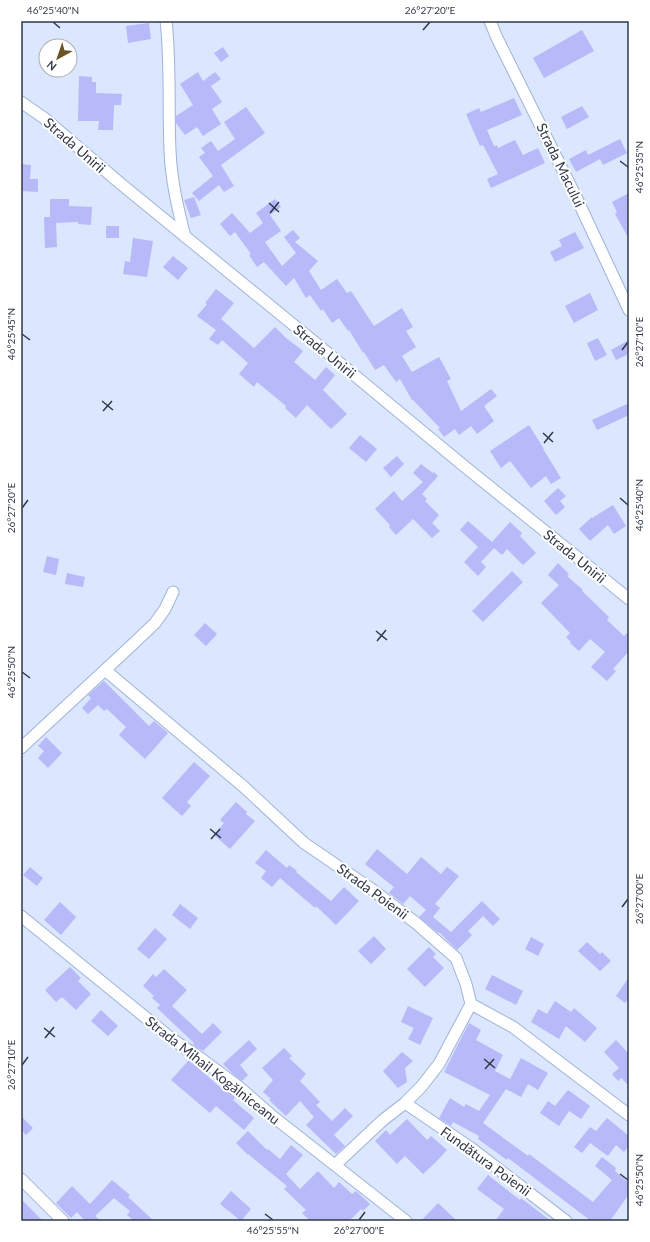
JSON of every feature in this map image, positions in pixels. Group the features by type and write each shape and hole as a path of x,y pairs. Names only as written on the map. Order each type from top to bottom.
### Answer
{"street":[{"path":"166,21 169,53 170,151 173,180 185,237"},
{"name":"Strada Macului","path":"490,21 578,201 629,310"},
{"name":"Strada Unirii","path":"21,102 49,122 185,237 470,471 629,599"},
{"path":"21,748 155,623 166,609 173,592"},
{"name":"Strada Poienii","path":"105,670 244,787 304,843 370,888 416,923 456,958 466,984 471,1004"},
{"name":"Strada Mihail Kogălniceanu","path":"21,916 172,1039 239,1087 271,1116 406,1221"},
{"path":"335,1165 421,1087 439,1064 471,1004 513,1027 629,1115"},
{"name":"Fundătura Poienii","path":"405,1103 471,1148 566,1221"},
{"path":"21,1179 63,1221"}],"building":[{"path":"149,23 151,39 128,43 126,26"},
{"path":"582,30 594,51 544,78 533,58"},
{"path":"223,47 229,56 221,62 214,53"},
{"path":"198,72 203,81 215,72 221,79 211,86 222,102 212,109 221,124 203,136 197,127 185,135 176,123 176,116 193,105 180,84"},
{"path":"79,76 92,77 92,82 96,82 96,93 122,94 121,105 114,105 113,130 98,130 99,121 78,121"},
{"path":"514,98 522,115 487,130 494,146 497,145 498,148 515,140 523,155 538,148 545,163 491,188 487,179 498,174 483,145 480,146 466,114 479,108 481,112"},
{"path":"582,106 589,117 567,129 561,117"},
{"path":"246,107 265,133 221,165 234,186 224,192 219,185 199,201 192,193 213,176 199,157 205,153 201,148 211,141 218,151 235,139 224,122"},
{"path":"620,139 627,153 603,165 600,159 576,172 569,159 586,150 588,155"},
{"path":"21,164 31,165 30,179 38,179 38,192 21,191"},
{"path":"629,193 629,239 615,214 617,212 612,202"},
{"path":"194,197 201,215 191,218 184,200"},
{"path":"50,199 69,199 69,206 92,207 91,225 78,224 78,222 56,223 57,247 45,248 44,217 50,217"},
{"path":"275,199 281,207 270,215 281,231 265,242 282,266 296,253 284,237 293,230 300,238 295,242 318,261 309,271 321,290 337,279 347,293 351,291 374,326 402,308 413,327 406,331 416,347 402,356 412,372 439,357 451,379 447,381 461,411 491,389 497,396 484,406 494,421 477,434 471,426 459,435 455,429 444,437 438,429 440,428 412,400 400,379 396,382 384,365 375,370 349,330 348,331 339,318 332,323 323,309 321,311 310,295 306,298 294,278 286,286 264,262 257,267 249,255 251,254 235,232 230,236 220,224 232,213 250,233 263,223 256,213"},
{"path":"106,226 119,226 119,238 106,238"},
{"path":"575,232 584,248 555,262 550,252 562,246 559,240"},
{"path":"133,238 153,241 147,277 123,274 125,261 130,262"},
{"path":"173,256 188,268 178,280 163,267"},
{"path":"216,289 234,303 221,319 254,348 275,327 303,351 294,362 315,380 326,367 335,375 323,390 347,414 331,429 307,405 296,418 285,408 286,406 257,382 254,387 239,374 248,363 222,340 218,345 209,339 216,330 197,316 207,304 205,303"},
{"path":"590,293 598,310 574,323 565,306"},
{"path":"598,338 607,355 595,361 587,343"},
{"path":"629,340 629,354 616,360 611,350"},
{"path":"629,403 629,415 597,430 592,420"},
{"path":"529,425 561,478 551,484 546,476 531,488 510,461 501,468 490,451"},
{"path":"360,435 377,449 366,462 349,448"},
{"path":"397,456 404,464 391,477 383,468"},
{"path":"421,464 438,476 422,494 427,499 425,501 439,515 432,523 440,531 432,538 413,519 396,535 389,527 390,525 375,509 394,491 402,501 423,482 413,473"},
{"path":"558,488 566,496 560,501 565,507 556,515 544,501"},
{"path":"613,505 626,526 614,534 608,525 590,541 579,529 592,517"},
{"path":"468,521 492,542 510,522 522,533 520,536 536,553 523,565 507,549 502,555 494,548 481,562 486,567 478,576 464,562 478,547 460,530"},
{"path":"47,556 59,559 56,575 43,572"},
{"path":"558,563 569,574 567,576 609,617 607,620 624,636 629,631 629,651 613,669 616,671 607,681 591,667 605,652 590,639 579,651 566,637 570,633 541,603 559,585 548,575"},
{"path":"512,571 523,582 483,622 472,611"},
{"path":"67,573 85,577 83,587 65,584"},
{"path":"205,623 217,634 206,646 194,635"},
{"path":"104,681 149,726 154,721 168,733 145,759 119,735 126,727 107,709 104,711 98,705 88,714 82,708 91,698 88,695"},
{"path":"46,737 62,753 48,768 38,758 44,751 38,746"},
{"path":"194,762 210,776 187,802 191,806 182,816 162,798"},
{"path":"236,802 247,812 246,814 255,821 230,849 214,835 224,823 220,820"},
{"path":"377,849 407,874 421,857 441,874 447,867 459,876 435,904 440,908 433,917 451,932 482,901 500,919 493,926 483,916 468,931 472,935 457,950 439,932 438,933 419,917 426,910 410,896 403,904 389,893 394,887 365,864"},
{"path":"266,850 287,868 289,865 297,871 296,872 331,901 344,887 359,901 336,925 316,906 315,908 280,878 272,887 261,878 266,871 255,863"},
{"path":"30,867 43,878 37,886 23,875"},
{"path":"60,902 76,917 61,935 44,920"},
{"path":"180,904 198,918 190,929 172,915"},
{"path":"155,928 167,939 149,959 137,949"},
{"path":"374,936 386,949 371,964 358,951"},
{"path":"531,937 544,944 538,956 525,949"},
{"path":"587,942 600,954 602,952 611,961 600,971 578,951"},
{"path":"429,947 436,954 433,957 444,968 425,987 407,969"},
{"path":"70,967 81,978 78,981 91,994 76,1010 62,997 56,1002 45,990"},
{"path":"164,969 187,990 172,1006 202,1034 213,1023 222,1032 203,1051 194,1046 194,1043 157,1008 160,1005 152,998 154,996 143,986 153,974 156,977"},
{"path":"492,975 523,991 516,1005 485,989"},
{"path":"629,977 629,998 625,1003 616,996"},
{"path":"555,1001 571,1012 574,1008 597,1028 585,1042 566,1026 559,1039 531,1022 538,1009 547,1014"},
{"path":"408,1006 433,1018 420,1045 408,1039 414,1028 401,1022"},
{"path":"101,1010 118,1026 108,1036 91,1021"},
{"path":"469,1023 481,1030 476,1040 503,1055 495,1071 510,1079 521,1058 548,1073 538,1090 528,1084 521,1097 506,1089 483,1123 528,1156 529,1154 593,1202 612,1180 595,1166 602,1157 616,1168 615,1171 629,1183 629,1194 610,1221 591,1221 508,1158 507,1160 478,1139 479,1136 453,1122 451,1126 439,1118 450,1098 464,1107 466,1104 479,1111 490,1095 444,1072"},
{"path":"249,1040 257,1049 240,1065 248,1075 242,1081 223,1064"},
{"path":"616,1040 629,1054 629,1086 621,1078 618,1081 612,1074 619,1068 604,1052"},
{"path":"284,1048 292,1056 289,1058 306,1074 300,1081 320,1102 316,1105 332,1121 345,1108 353,1116 334,1135 345,1146 336,1154 306,1125 314,1117 300,1101 286,1116 269,1100 271,1099 263,1092 273,1080 262,1068"},
{"path":"402,1052 413,1061 405,1068 407,1082 398,1088 383,1071"},
{"path":"189,1060 221,1088 224,1085 232,1090 231,1091 236,1096 233,1100 254,1118 244,1130 216,1106 210,1113 171,1080"},
{"path":"568,1090 590,1106 581,1119 569,1111 559,1126 540,1113 548,1101 555,1106"},
{"path":"21,1116 33,1128 26,1135 21,1130"},
{"path":"607,1118 629,1136 629,1146 624,1152 616,1145 608,1156 590,1143 582,1153 574,1147 590,1127 596,1131"},
{"path":"407,1119 427,1140 431,1136 447,1150 423,1174 405,1156 397,1164 375,1141 386,1130 390,1135"},
{"path":"248,1131 267,1150 268,1149 280,1159 291,1145 303,1155 286,1174 300,1189 318,1171 334,1188 339,1182 352,1194 356,1191 370,1204 363,1211 361,1209 349,1221 310,1221 302,1213 306,1210 284,1189 287,1186 248,1155 236,1143"},
{"path":"488,1175 520,1200 521,1198 551,1221 495,1221 504,1209 477,1189"},
{"path":"112,1180 130,1195 128,1197 154,1221 134,1221 127,1215 130,1211 114,1198 95,1216 101,1221 85,1221 77,1212 71,1218 56,1203 72,1186 90,1204"},
{"path":"231,1191 251,1209 241,1221 220,1204"},
{"path":"21,1199 43,1221 21,1221"},
{"path":"438,1203 457,1221 421,1221"}]}
